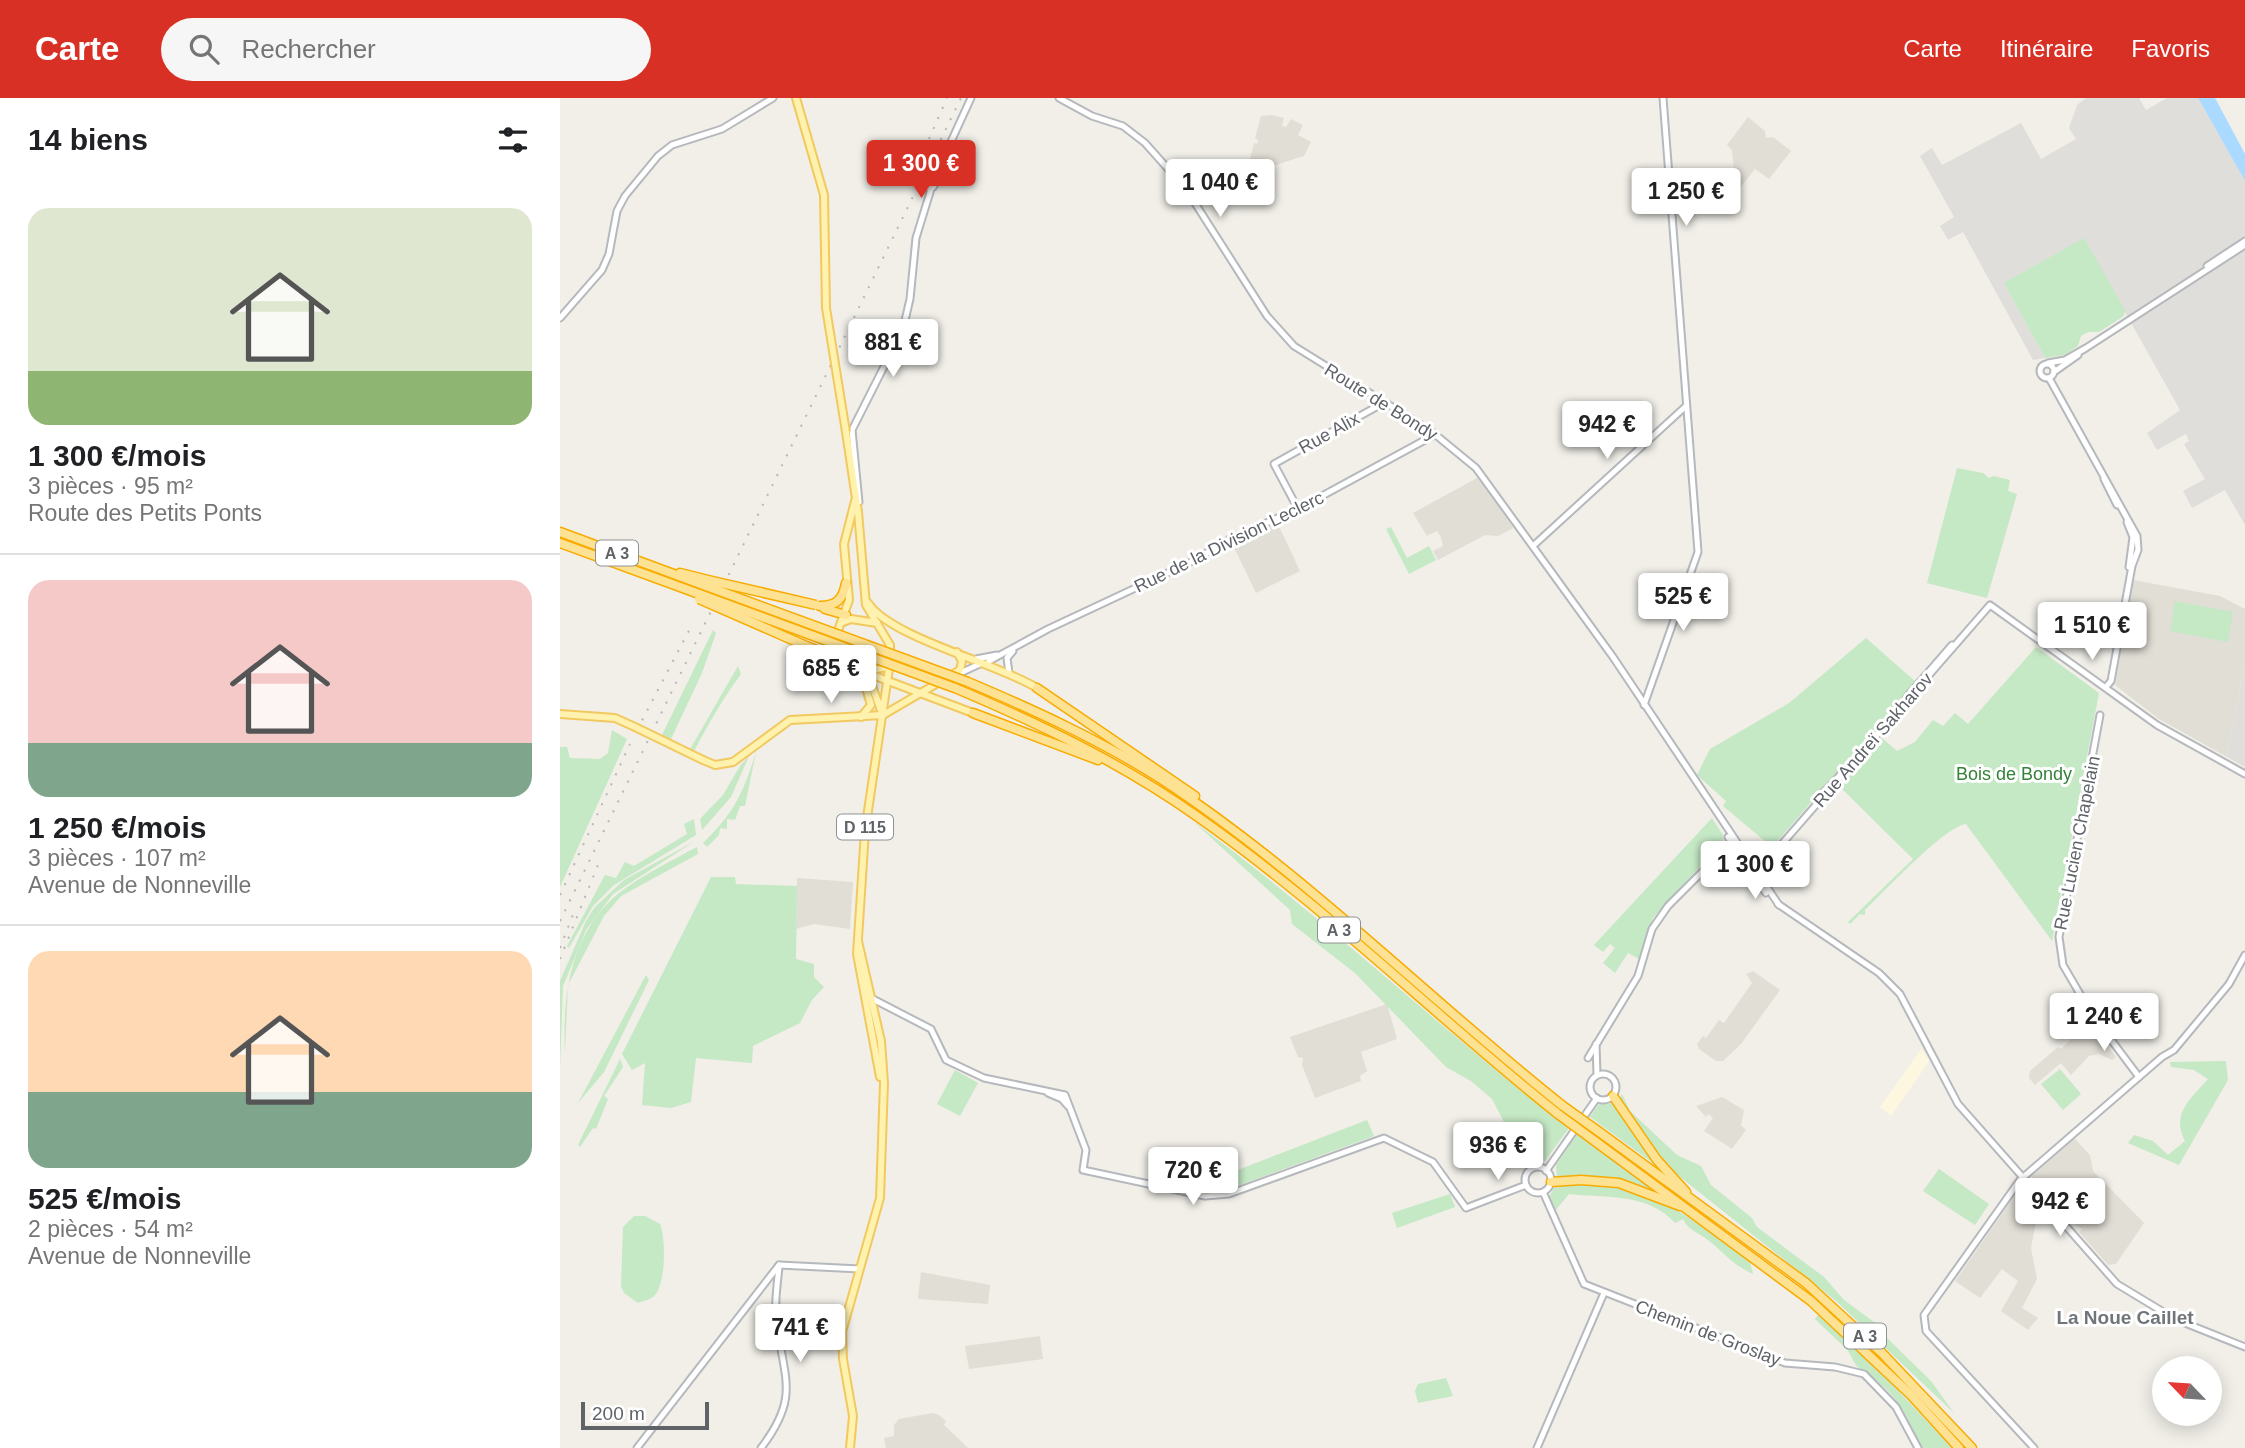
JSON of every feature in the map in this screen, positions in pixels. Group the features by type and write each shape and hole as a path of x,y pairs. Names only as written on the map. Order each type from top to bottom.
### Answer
{"highway":[{"name":"A 3","path":"560,532 674,573 686,572 704,590 1026,718 1109,761 1182,806 1261,864 1445,1022 1558,1114 1766,1265 1831,1318 1902,1386 1959,1448"},
{"name":"A 3","path":"560,543 687,589 704,590 968,682 1086,736 1159,778 1290,875 1498,1054 1563,1106 1796,1275 1906,1377 1972,1448"},
{"path":"704,590 830,606 839,600 846,583"},
{"path":"704,590 804,645 854,665"},
{"path":"818,606 846,619"},
{"path":"1037,688 1192,794 1203,802 1208,812"},
{"path":"973,713 1100,761 1109,761"},
{"path":"1613,1096 1651,1153 1683,1186 1687,1195"},
{"path":"1551,1182 1590,1180 1619,1183 1689,1209"}],"main road":[{"path":"796,98 824,195 826,308 849,431 865,597 874,619 888,638 890,657 886,667 863,672"},
{"path":"560,714 610,718 715,765 733,762 790,720 883,715 872,686 837,641 846,619 849,600 844,544 855,501"},
{"path":"865,597 875,612 902,629"},
{"path":"846,619 874,619 902,629 986,662 1037,688"},
{"path":"950,678 962,665 957,652"},
{"name":"D 115","path":"883,1094 859,966 858,941 865,831 890,657"},
{"path":"863,672 923,692 973,713"},
{"path":"861,717 872,705 863,672"},
{"name":"Rue de la Division Leclerc","path":"883,715 904,701 950,678"},
{"path":"904,701 921,698 944,701"},
{"name":"D 115","path":"850,1448 853,1416 842,1338 880,1198 884,1062 858,941"}],"street":[{"path":"560,318 603,270 609,254 617,211 625,196 658,156 672,145 722,129 773,98"},
{"path":"858,512 849,431 906,318 916,238 931,189 925,183 933,181 971,98"},
{"name":"Route de Bondy","path":"1059,98 1092,116 1123,126 1145,143 1177,178 1267,316 1294,346 1436,434 1476,468 1644,705 1743,859 1779,905 1878,973 1900,994 1952,1095 2024,1176"},
{"path":"1644,705 1698,552 1663,98"},
{"path":"2049,378 2086,348 2245,243"},
{"path":"2049,378 2043,377 2040,371 2042,366 2065,360 2086,348"},
{"path":"2048,363 2054,372"},
{"path":"2049,378 2134,528 2139,544 2111,681 2106,687 2157,725 2245,774"},
{"name":"Rue Alix","path":"1298,509 1274,464 1385,402"},
{"path":"1535,548 1686,406"},
{"name":"Rue de la Division Leclerc","path":"950,678 1193,561 1230,539 1298,509 1436,434"},
{"name":"Rue Andreï Sakharov","path":"1588,1058 1638,976 1656,920 1707,866 1722,856 1743,859 1771,852 1990,605 2106,687"},
{"name":"Rue Andreï Sakharov","path":"1755,874 1969,628"},
{"path":"1009,673 1007,658 1020,645"},
{"name":"Rue de la Division Leclerc","path":"976,659 1000,655"},
{"name":"Rue Lucien Chapelain","path":"2087,1006 2065,970 2059,937 2100,715"},
{"path":"1743,859 1744,875"},
{"path":"1707,866 1725,865 1744,875 1755,874"},
{"path":"2034,1448 1926,1331 1923,1322 1935,1300 2024,1176 2138,1077 2174,1050 2232,978 2245,955"},
{"path":"859,966 873,1008 890,1009"},
{"path":"871,998 934,1032 946,1060 988,1080 1039,1090 1065,1099 1086,1150 1083,1170 1205,1196 1229,1194 1384,1138 1433,1162 1466,1208 1526,1185"},
{"path":"2091,1013 2138,1077"},
{"name":"Rue Andreï Sakharov","path":"1596,1043 1597,1076"},
{"path":"1605,1074 1614,1079 1616,1089 1613,1096 1605,1100 1597,1098 1590,1088 1597,1076 1605,1074"},
{"path":"1546,1171 1597,1098"},
{"path":"1538,1167 1546,1171 1551,1182 1544,1192 1532,1192 1526,1185 1526,1174 1538,1167"},
{"path":"2024,1176 2117,1284 2175,1319 2245,1347"},
{"name":"Chemin de Groslay","path":"1544,1192 1584,1284 1790,1364 1835,1367 1864,1374 1896,1407 1918,1448"},
{"path":"779,1265 860,1269"},
{"path":"636,1448 779,1265"},
{"path":"761,1448 778,1423 788,1384 777,1318 779,1265"},
{"path":"1537,1448 1604,1293"}],"shaded area":[{"path":"2086,98 2139,98 2146,110 2167,98 2198,98 2245,181 2245,525 2225,490 2192,508 2183,491 2205,479 2184,444 2189,441 2186,434 2157,450 2147,433 2180,410 2084,239 2004,283 2045,358 2033,360 1963,232 1948,240 1940,226 1954,217 1920,156 1932,148 1942,165 2021,123 2041,159 2076,139 2069,128 2077,105"},
{"path":"1261,116 1284,118 1282,126 1286,127 1291,119 1303,125 1298,135 1311,142 1304,156 1257,171 1250,159 1254,143 1257,144 1258,140 1255,138"},
{"path":"1748,117 1765,131 1766,138 1773,137 1791,151 1769,179 1755,169 1736,193 1732,150 1727,145"},
{"path":"1477,478 1490,491 1513,528 1498,536 1485,535 1438,560 1433,551 1443,546 1441,537 1437,531 1427,536 1413,513"},
{"path":"1276,520 1300,571 1256,593 1230,539"},
{"path":"2133,580 2220,596 2245,609 2245,662 2227,757 2159,719 2115,685"},
{"path":"2245,662 2245,767 2227,757"},
{"path":"797,878 853,882 850,929 814,924 796,929"},
{"path":"1753,971 1780,990 1741,1044 1723,1061 1716,1061 1699,1049 1697,1044 1703,1036 1706,1038 1719,1020 1724,1023 1752,983 1746,974"},
{"path":"1387,1004 1397,1039 1361,1052 1367,1071 1360,1076 1361,1081 1315,1098 1302,1065 1303,1058 1298,1057 1290,1037"},
{"path":"2088,1022 2116,1057 2112,1060 2099,1054 2089,1056 2071,1075 2061,1063 2035,1085 2029,1078 2030,1071 2058,1047 2061,1049"},
{"path":"1921,1049 1929,1060 1891,1116 1880,1107"},
{"path":"1722,1097 1744,1110 1741,1125 1746,1130 1732,1149 1704,1131 1713,1118 1708,1114 1706,1117 1696,1106"},
{"path":"2074,1138 2090,1155 2093,1171 2144,1223 2116,1264 2108,1265 2079,1232 2082,1229 2071,1222 2031,1176"},
{"path":"2020,1188 2032,1197 2036,1222 2031,1248 2037,1279 2022,1308 2038,1318 2028,1330 2001,1311 2018,1281 2002,1269 1980,1298 1955,1281"},
{"path":"921,1272 990,1285 988,1304 918,1299"},
{"path":"1040,1336 1043,1359 969,1369 965,1346"},
{"path":"933,1413 946,1421 944,1425 968,1448 886,1448 884,1438 894,1436 894,1425 899,1419"}],"green space":[{"path":"2084,238 2125,310 2124,316 2099,332 2088,332 2081,336 2078,346 2065,355 2045,358 2004,283"},
{"path":"1957,468 1983,473 1989,478 1994,476 2010,480 2008,491 2017,494 1987,598 1927,583"},
{"path":"1391,527 1407,558 1429,546 1436,560 1409,574 1386,529"},
{"path":"2175,601 2233,612 2228,642 2170,631"},
{"path":"713,630 716,633 702,673 670,741 661,737"},
{"path":"1866,638 1916,682 1772,847 1723,806 1726,801 1697,775 1710,749 1789,703"},
{"name":"Bois de Bondy","path":"2036,647 2099,693 2052,941 1966,824 1930,847 1865,910 1865,915 1860,914 1850,924 1848,922 1913,859 1839,786 1882,738 1897,751 1915,742 1933,720 1943,726 1955,713 1968,724"},
{"path":"738,666 741,674 693,753 689,751"},
{"path":"612,730 627,739 560,887 560,747 567,747 570,758 600,759 608,753"},
{"path":"756,752 745,806 740,806 735,820 727,819 727,829 720,828 719,835 707,847 703,843 723,822 736,802"},
{"path":"749,756 731,797 702,830 700,819 723,795"},
{"path":"1152,779 1270,863 1576,1122 1515,1074 1258,856"},
{"path":"1712,818 1723,835 1723,841 1653,918 1641,960 1628,953 1615,973 1603,963 1615,948 1610,944 1603,952 1594,945"},
{"path":"694,819 696,835 614,885 593,906 569,948 567,946 605,875 616,878 625,862 634,866 687,834 684,824"},
{"path":"1194,822 1289,896 1521,1091 1569,1128 1545,1161 1532,1162 1524,1145 1515,1143 1492,1099 1471,1081 1446,1067 1355,973 1292,924 1290,910"},
{"path":"695,841 613,894 586,930 563,986 560,1068 560,981 586,921 595,907 624,880"},
{"path":"697,847 698,854 621,896 604,916 569,984 582,940 608,903 643,877"},
{"path":"711,877 735,877 736,884 797,886 796,959 814,964 814,977 824,987 812,1000 800,1023 753,1046 752,1063 696,1058 691,1102 671,1108 642,1105 645,1063 632,1070 622,1054"},
{"path":"646,975 649,980 604,1072 578,1103"},
{"path":"568,991 565,1052 566,1006"},
{"path":"620,1059 623,1067 604,1096 608,1099 596,1129 593,1128 580,1147 578,1145"},
{"path":"2226,1061 2228,1080 2179,1165 2128,1143 2134,1135 2153,1141 2168,1155 2185,1141 2181,1131 2181,1115 2189,1100 2208,1079 2194,1070 2171,1067 2170,1062"},
{"path":"2060,1069 2081,1094 2063,1110 2041,1084"},
{"path":"955,1070 978,1083 960,1116 937,1104"},
{"path":"1622,1094 1630,1111 1677,1155 1701,1166 1711,1185 1752,1218 1757,1227 1824,1277 1844,1300 1885,1330 1884,1335 1931,1381 1954,1413 1836,1301 1674,1172 1654,1152 1619,1099"},
{"path":"1614,1103 1661,1169 1590,1117 1599,1104"},
{"path":"1367,1120 1374,1136 1229,1189 1225,1175"},
{"path":"1577,1134 1665,1197 1623,1183 1557,1178 1556,1165"},
{"path":"1939,1169 1989,1204 1975,1225 1923,1191"},
{"path":"1557,1183 1607,1184 1646,1195 1683,1214 1750,1262 1753,1274 1691,1229 1683,1219 1675,1223 1653,1206 1612,1197 1569,1194 1555,1211 1549,1197"},
{"path":"1450,1194 1455,1207 1397,1228 1392,1213"},
{"path":"634,1216 645,1216 660,1224 664,1250 663,1272 658,1290 652,1297 638,1303 624,1293 621,1286 623,1227"},
{"path":"1818,1315 1877,1368 1952,1448 1921,1448 1897,1402 1857,1366 1847,1350 1815,1319"},
{"path":"1446,1378 1453,1396 1418,1403 1415,1391 1418,1384"}],"water":[{"path":"2198,98 2215,98 2245,154 2245,181"}],"railway":[{"path":"929,139 947,98"},
{"path":"560,921 961,98"},
{"path":"637,730 693,623"},
{"path":"560,895 630,744"},
{"path":"560,959 600,860"},
{"path":"560,948 574,912"}],"district":[{"name":"La Noue Caillet","path":"2125,1317"}]}
